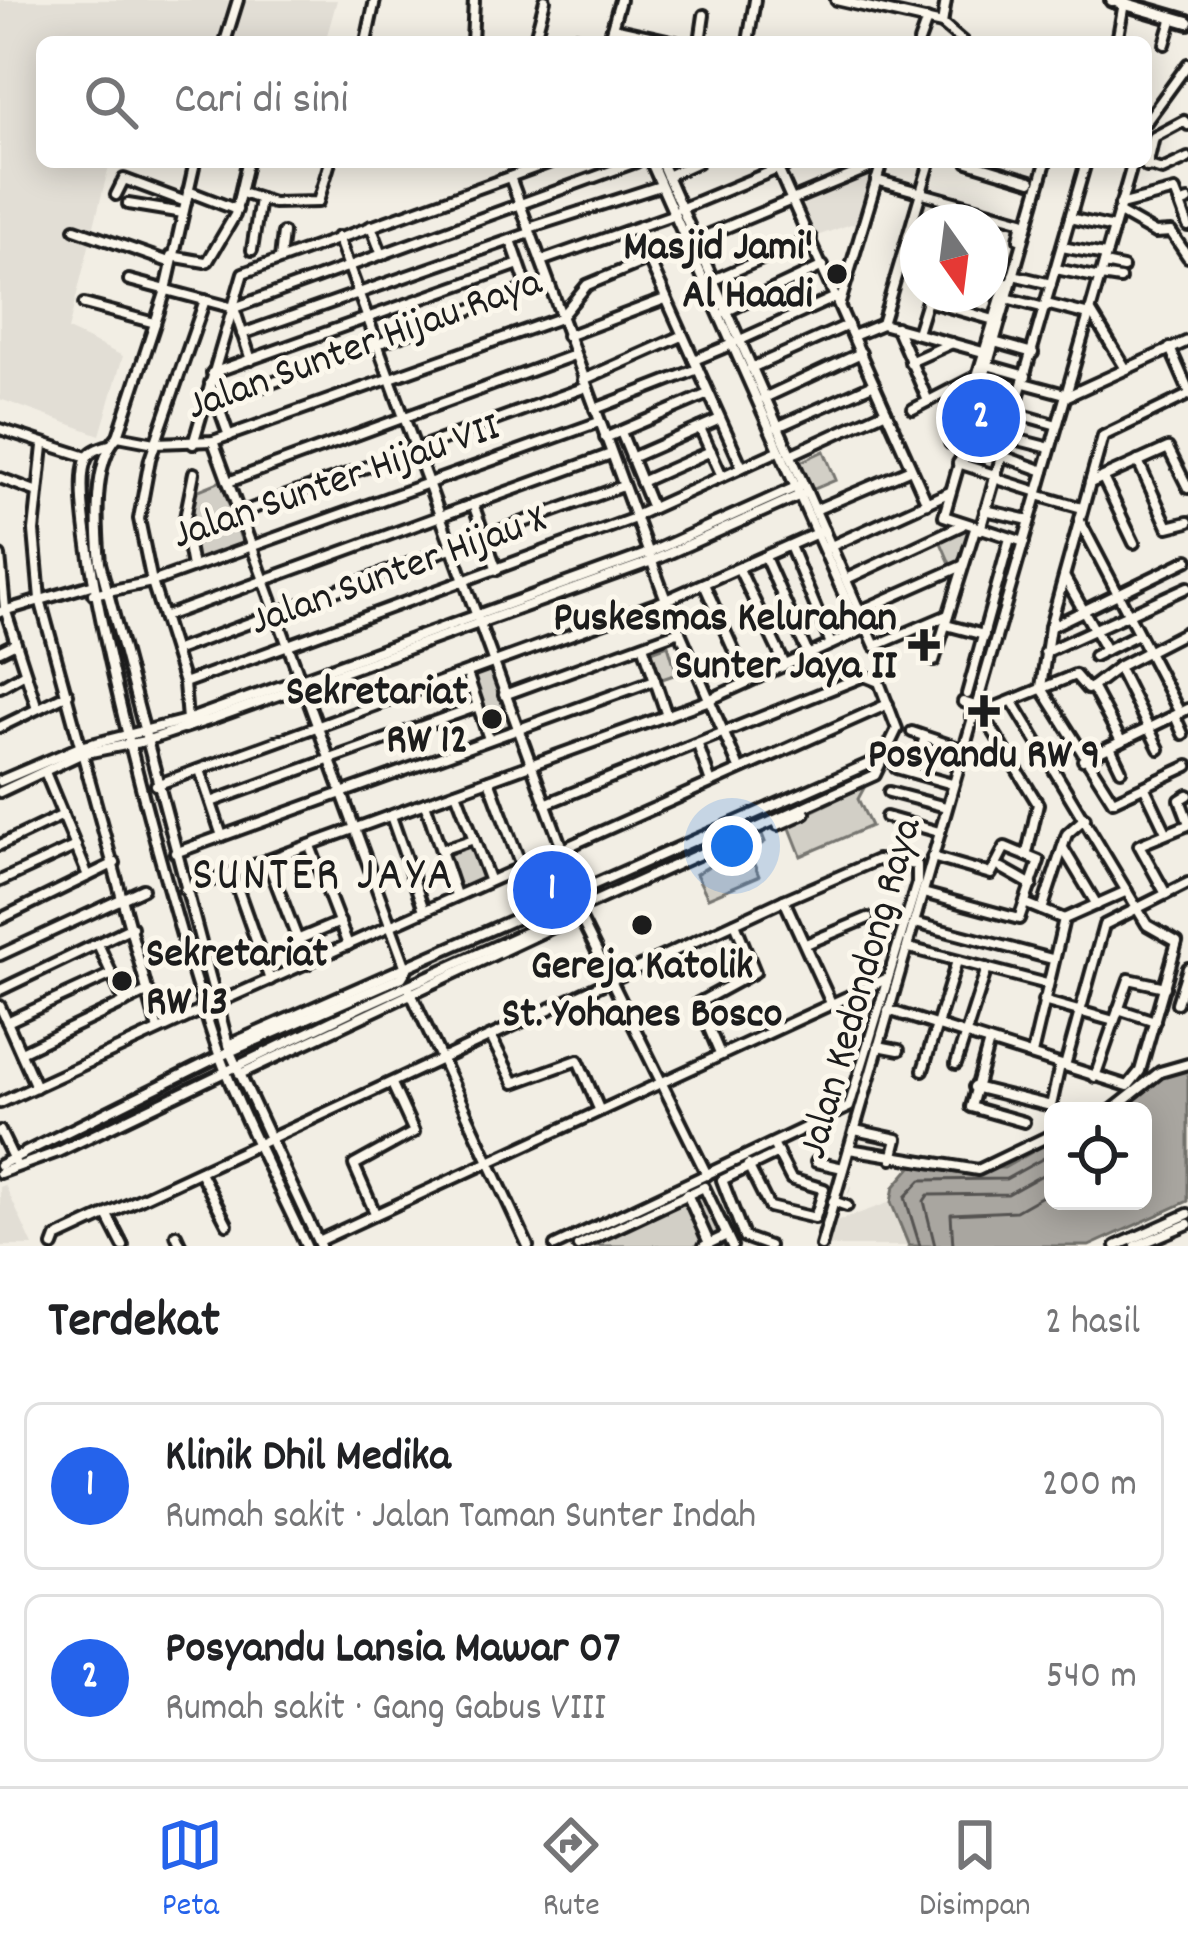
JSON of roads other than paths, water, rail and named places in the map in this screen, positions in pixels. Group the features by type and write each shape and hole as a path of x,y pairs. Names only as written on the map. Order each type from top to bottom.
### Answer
{"main road":[{"path":"1118,2 1188,21"}],"street":[{"path":"227,36 238,0"},
{"path":"367,36 375,0"},
{"path":"472,36 474,0"},
{"path":"535,36 545,0"},
{"path":"610,36 620,0"},
{"path":"749,36 755,0"},
{"path":"836,0 942,24 957,36"},
{"path":"942,24 946,0"},
{"path":"1117,36 1118,2"},
{"path":"701,36 704,15"},
{"path":"1165,44 1173,17"},
{"path":"921,36 927,20"},
{"path":"613,28 649,36"},
{"path":"1152,111 1188,64"},
{"path":"1152,146 1154,137 1184,121 1188,125"},
{"path":"1152,168 1166,169 1188,158"},
{"path":"0,429 87,457 118,436 166,290 194,168"},
{"path":"75,229 170,259 206,262 237,210 244,168"},
{"path":"242,194 260,200 321,201 329,168"},
{"path":"193,444 243,272 534,168"},
{"path":"129,280 232,307 521,207 616,168"},
{"path":"653,168 778,451 815,510 820,532"},
{"path":"664,168 676,212"},
{"path":"667,176 685,168"},
{"path":"546,259 782,168"},
{"name":"Jalan Sunter Hijau Raya","path":"118,436 155,443 213,441 390,379 557,319 587,285 691,246 869,168"},
{"path":"838,301 880,168"},
{"path":"882,324 929,168"},
{"path":"990,168 1030,181"},
{"path":"950,443 958,438 1044,168"},
{"path":"934,662 1025,380 1082,168"},
{"name":"Jalan Kedondong Raya","path":"820,1246 1131,168"},
{"path":"778,170 927,502"},
{"path":"510,177 546,259 557,319 666,600 740,768"},
{"path":"116,195 124,178 237,210"},
{"path":"876,180 954,203"},
{"path":"242,334 660,186"},
{"path":"1119,209 1175,191 1184,203 1188,226"},
{"path":"252,250 260,200"},
{"path":"128,204 183,213"},
{"path":"1119,209 1151,232 1171,232 1188,257"},
{"path":"1070,218 1113,228"},
{"path":"1008,220 1024,223 1008,288"},
{"path":"371,226 382,255"},
{"path":"280,259 283,233"},
{"path":"338,238 578,892"},
{"path":"711,281 811,238"},
{"path":"511,240 528,289"},
{"path":"691,246 778,427 857,624 866,626"},
{"path":"1062,247 1123,268"},
{"path":"650,262 742,467"},
{"path":"210,378 519,264"},
{"path":"725,312 823,266"},
{"path":"1056,269 1120,279"},
{"path":"1010,279 1052,284"},
{"path":"217,404 548,281"},
{"path":"1008,298 1090,313 1126,369"},
{"path":"567,336 665,299"},
{"path":"187,720 184,683 152,582 139,519 155,443 205,300"},
{"path":"595,410 734,343 838,301"},
{"path":"84,304 154,322"},
{"path":"232,307 250,360"},
{"path":"916,333 923,312"},
{"path":"971,312 994,320"},
{"path":"1002,312 944,518 1024,542"},
{"path":"853,336 882,324 983,352"},
{"path":"751,369 848,325"},
{"path":"896,327 928,400"},
{"path":"240,513 416,452 585,384 682,336"},
{"path":"994,342 1033,353"},
{"path":"910,362 952,343"},
{"path":"987,365 1065,395 1188,343"},
{"path":"1170,350 1188,392 1105,433 1050,627 1041,684 1083,760 1113,801 1188,766"},
{"path":"764,398 861,353"},
{"path":"228,482 574,355"},
{"path":"210,378 229,436"},
{"path":"913,409 974,378"},
{"path":"778,427 874,384"},
{"path":"605,438 709,394"},
{"path":"973,408 1057,425"},
{"path":"790,455 886,411"},
{"path":"632,458 720,419"},
{"name":"Jalan Sunter Hijau VII","path":"3,611 40,599 152,582 599,422"},
{"path":"700,428 722,476"},
{"path":"621,431 652,508"},
{"path":"1007,436 1050,448"},
{"path":"213,441 387,927 407,969"},
{"path":"964,442 1044,471"},
{"path":"110,445 98,523 104,592 229,1060"},
{"path":"43,446 35,490 40,599 158,1030"},
{"path":"1090,483 1171,449 1188,488"},
{"path":"641,482 711,451"},
{"name":"Jalan Sunter Hijau X","path":"184,683 635,517 778,451"},
{"path":"163,617 611,454"},
{"path":"87,457 82,520 92,589 205,1009 306,1246"},
{"path":"1138,461 1168,527 1188,522"},
{"path":"958,463 1082,508"},
{"path":"815,510 911,469"},
{"path":"192,567 184,523 194,473"},
{"path":"1103,478 1134,543"},
{"path":"1,482 35,490"},
{"path":"485,536 623,486"},
{"path":"0,782 80,750 144,738 478,621 651,557 801,490"},
{"path":"827,548 951,491"},
{"path":"473,504 497,570"},
{"path":"986,510 1030,520"},
{"path":"1079,519 1181,712 1183,734"},
{"path":"846,579 962,525"},
{"path":"156,785 666,600 820,532"},
{"path":"975,706 965,698 1010,538"},
{"path":"790,546 831,644"},
{"path":"174,651 451,548"},
{"path":"827,548 875,646 947,620 984,635"},
{"path":"0,556 3,611 37,708"},
{"path":"765,557 808,655"},
{"path":"1050,627 1188,560"},
{"path":"860,611 964,566"},
{"path":"739,568 785,665"},
{"path":"1064,576 1106,650"},
{"path":"704,584 748,682"},
{"path":"1044,653 1188,587"},
{"path":"185,890 710,700 866,626"},
{"path":"504,694 680,632"},
{"path":"971,717 985,716 1041,684 1075,675 1087,689 1184,633 1188,650"},
{"path":"1094,656 1138,634"},
{"path":"0,651 14,644"},
{"path":"643,645 667,716"},
{"path":"1118,667 1159,749"},
{"path":"0,686 25,673"},
{"path":"467,673 489,740"},
{"path":"6,1165 229,1060 410,991 867,779 879,772 898,732 879,682 868,676 545,804"},
{"path":"176,853 655,680"},
{"path":"144,738 302,683"},
{"path":"1092,687 1121,742"},
{"path":"0,727 68,694"},
{"path":"888,1010 1133,1086 1178,945 1151,930 1013,702"},
{"path":"217,1003 888,704"},
{"path":"211,802 478,706"},
{"path":"1083,760 1181,712"},
{"path":"985,716 1038,804 1027,853"},
{"path":"912,732 962,748"},
{"path":"913,772 925,737"},
{"path":"698,745 710,780"},
{"path":"1110,747 1121,770"},
{"path":"0,792 80,750"},
{"path":"6,1165 58,1152 316,1010 402,977 407,969 887,752"},
{"path":"896,768 952,784"},
{"path":"200,770 222,836"},
{"path":"44,771 88,875"},
{"path":"489,780 520,866"},
{"path":"1145,788 1166,832"},
{"path":"456,792 489,879"},
{"path":"889,792 946,807"},
{"path":"1166,894 1139,846 1188,823 1180,800 1188,796"},
{"path":"425,803 456,895"},
{"path":"0,845 63,815"},
{"path":"391,815 424,910"},
{"path":"886,817 938,832"},
{"path":"1042,910 1062,846 1084,818"},
{"path":"441,850 473,839"},
{"path":"310,845 349,945"},
{"path":"0,881 76,846"},
{"path":"1062,846 1097,904"},
{"path":"923,893 1019,919 1039,861 1003,848 991,874 932,857"},
{"path":"267,860 307,964"},
{"path":"55,1242 877,860 919,866 851,1105 722,1182 744,1238 769,1246"},
{"path":"0,919 115,862"},
{"path":"1002,868 1033,886"},
{"path":"232,873 270,980"},
{"path":"974,1087 1052,1106 1104,925 1188,884"},
{"path":"0,955 143,890"},
{"path":"1027,904 1064,919 1127,891"},
{"path":"784,901 831,1004"},
{"path":"578,912 707,1175"},
{"path":"806,944 868,918"},
{"path":"1032,1054 1064,919"},
{"path":"297,940 340,922"},
{"path":"915,922 1052,959"},
{"path":"720,1054 698,1003 755,972 735,923"},
{"path":"0,990 132,927"},
{"path":"98,944 124,1003"},
{"path":"908,948 1047,984"},
{"path":"922,1070 957,961"},
{"path":"956,1064 987,968"},
{"path":"1177,1003 1188,968"},
{"path":"7,1022 112,974"},
{"path":"265,1142 319,1244 376,1213 887,979"},
{"path":"1095,1076 1129,979 1165,987"},
{"path":"21,1052 149,991"},
{"path":"410,991 528,1246"},
{"path":"1043,1001 1114,1021"},
{"path":"0,1006 36,1087"},
{"path":"0,1103 205,1009"},
{"path":"1118,1009 1154,1021"},
{"path":"491,1037 514,1084 578,1060 599,1109"},
{"path":"989,1042 972,1109 1024,1122"},
{"path":"878,1046 899,1050"},
{"path":"1123,1102 1160,1072 1188,1064"},
{"path":"376,1213 355,1165 414,1132 392,1084"},
{"path":"855,1130 897,1139 895,1160"},
{"path":"0,1131 6,1165"},
{"path":"849,1149 895,1160 978,1169 1044,1138"},
{"path":"53,1140 58,1152"},
{"path":"748,1165 770,1207 813,1219 824,1189 791,1179 776,1149"},
{"path":"578,1246 707,1175 776,1149"},
{"path":"816,1162 854,1173"},
{"path":"200,1172 227,1224"},
{"path":"555,1246 707,1188 732,1246"},
{"path":"688,1194 706,1245 728,1235"},
{"path":"833,1201 847,1206"},
{"path":"1116,1246 1188,1214"},
{"path":"107,1215 122,1246"},
{"path":"1136,1246 1188,1223"},
{"path":"176,1235 181,1246"}],"water":[{"path":"1188,1068 1188,1201 1089,1246 909,1246 891,1202 894,1187 912,1166 1004,1168 1044,1145 1044,1210 1152,1210 1152,1102 1131,1102 1162,1076"}],"tunnel":[{"path":"838,1186 850,1190"}],"place":[{"name":"Masjid Jami' Al Haadi","path":"837,274"},
{"name":"Posyandu Lansia Mawar 07","path":"981,418"},
{"name":"Puskesmas Kelurahan Sunter Jaya II","path":"924,645"},
{"name":"Posyandu RW 9","path":"984,711"},
{"name":"Sekretariat RW 12","path":"492,719"},
{"name":"Klinik Dhil Medika","path":"552,890"},
{"name":"Gereja Katolik St. Yohanes Bosco","path":"642,925"},
{"name":"Sekretariat RW 13","path":"122,981"}],"district":[{"name":"SUNTER JAYA","path":"324,878"}]}
